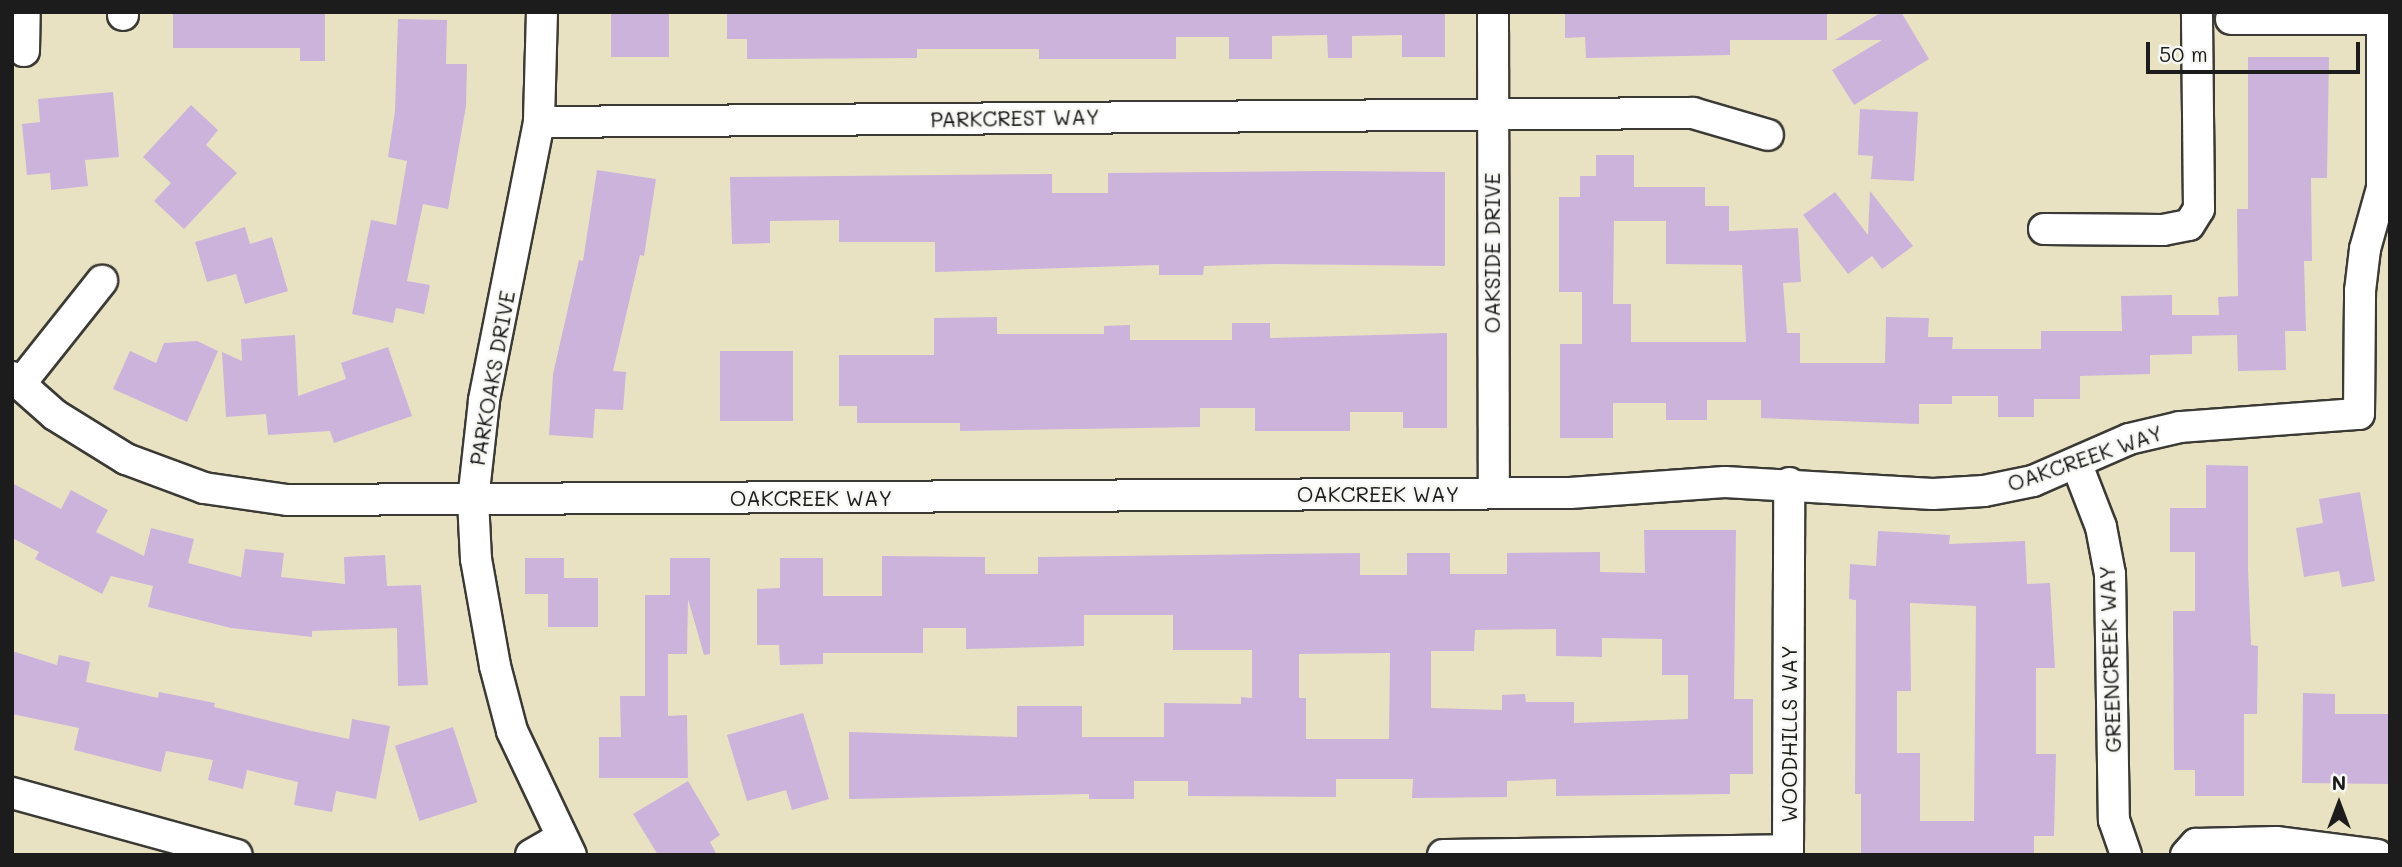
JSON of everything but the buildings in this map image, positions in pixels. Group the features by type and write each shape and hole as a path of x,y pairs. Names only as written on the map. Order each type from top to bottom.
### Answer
{"street":[{"path":"24,51 25,12"},
{"name":"PARKOAKS DRIVE","path":"542,12 539,122 484,401 473,500 477,559 495,666 512,730 566,846"},
{"name":"OAKSIDE DRIVE","path":"1493,12 1490,114 1494,493"},
{"path":"2044,229 2162,230 2189,225 2199,209 2197,12"},
{"path":"2231,19 2382,16"},
{"name":"OAKCREEK WAY","path":"16,381 89,439 151,470 204,488 287,500 1494,493 1789,483 1946,494 2033,481 2077,465 2129,439 2180,427 2360,414 2360,291 2365,249 2382,188 2382,16"},
{"name":"PARKCREST WAY","path":"539,122 1693,113 1768,135"},
{"path":"16,381 102,281"},
{"name":"GREENCREEK WAY","path":"2077,465 2101,527 2110,574 2114,820 2126,855"},
{"name":"WOODHILLS WAY","path":"1443,855 1788,850 1789,483"},
{"path":"12,793 237,855"},
{"path":"2186,855 2196,844 2276,842 2377,855"},
{"path":"531,855 566,846"}]}
